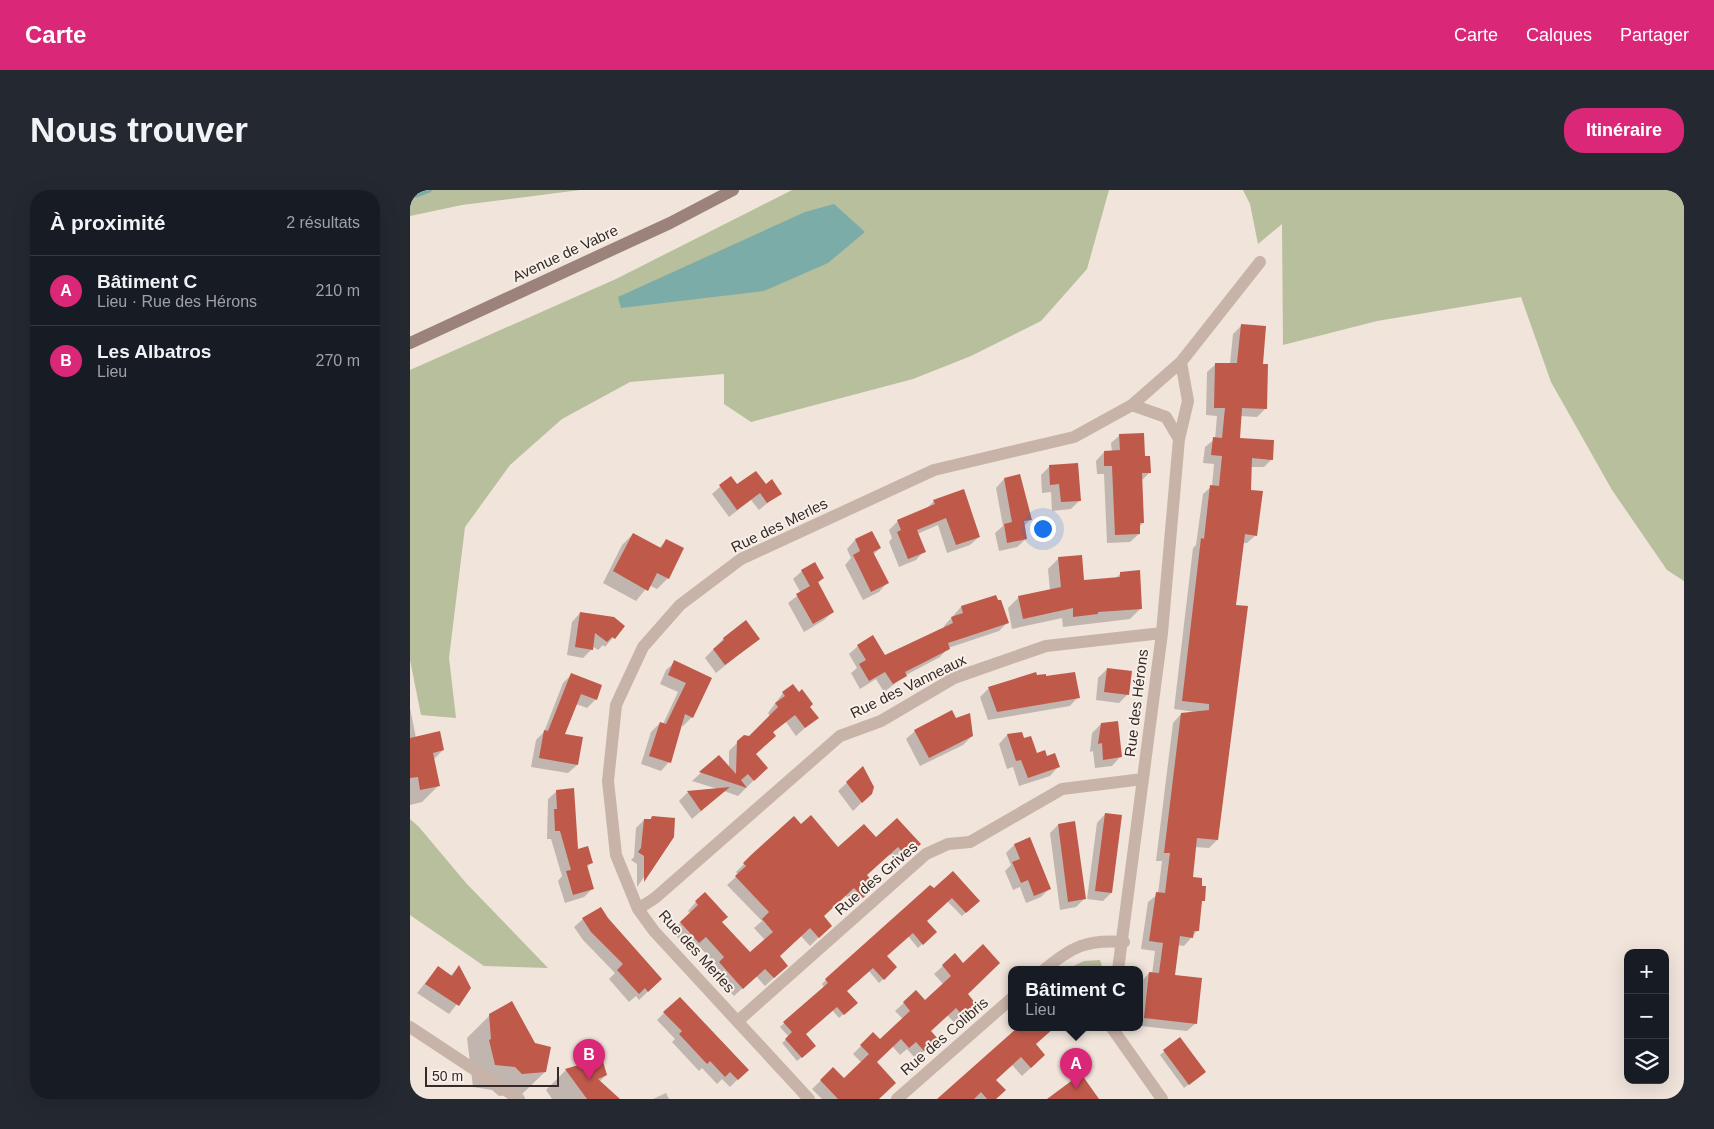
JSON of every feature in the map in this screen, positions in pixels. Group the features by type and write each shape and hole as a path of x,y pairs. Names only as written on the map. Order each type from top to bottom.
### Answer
{"main road":[{"name":"Avenue de Vabre","path":"410,343 670,223 733,190"}],"street":[{"path":"1179,439 1166,417 1132,405 1181,362 1260,262"},
{"name":"Rue des Hérons","path":"1119,966 1124,942 1162,633 1179,439 1188,401 1181,362"},
{"name":"Rue des Merles","path":"809,1099 654,931 638,909 616,855 608,781 616,706 643,647 680,605 741,559 934,470 1074,437 1132,405"},
{"name":"Rue des Vanneaux","path":"638,909 655,898 840,736 881,720 954,678 1046,646 1162,633"},
{"name":"Rue des Grives","path":"738,1020 926,854 948,844 970,842 1062,789 1143,779"},
{"path":"1049,966 1066,951 1093,942 1124,942"},
{"name":"Rue des Colibris","path":"897,1099 1008,1002"},
{"path":"410,1027 519,1099"},
{"path":"1114,1031 1162,1099"}],"green space":[{"path":"410,190 580,190 462,205 410,216"},
{"path":"792,190 1109,190 1087,269 1041,321 971,356 913,379 751,422 724,404 724,374 630,382 562,419 510,465 465,527 449,658 456,718 421,715 410,660 410,370 616,279"},
{"path":"1243,190 1684,190 1684,581 1667,570 1612,490 1551,382 1521,297 1377,321 1283,345 1282,224 1258,244 1250,204"},
{"path":"410,819 419,827 466,883 548,968 484,966 410,915"},
{"path":"1100,960 1102,966 1073,966 1084,961"}],"water":[{"path":"834,204 865,232 828,263 764,291 621,308 618,297 805,212"}],"building":[{"path":"1241,324 1266,326 1263,364 1268,364 1267,409 1242,408 1240,438 1274,440 1273,460 1252,458 1251,490 1263,491 1257,536 1245,534 1236,605 1248,606 1218,840 1197,838 1193,877 1202,878 1202,886 1206,886 1205,901 1202,901 1199,931 1194,931 1193,938 1180,936 1175,975 1202,978 1197,1024 1144,1018 1149,972 1159,973 1163,943 1149,941 1156,892 1165,893 1170,853 1164,853 1181,713 1209,710 1209,704 1182,701 1201,538 1204,539 1210,485 1219,486 1222,456 1211,455 1213,437 1222,438 1225,408 1214,408 1215,363 1237,363"},
{"path":"1144,433 1145,456 1150,456 1151,473 1142,473 1144,523 1140,523 1140,534 1115,535 1112,466 1104,466 1104,451 1120,450 1119,434"},
{"path":"1078,463 1081,501 1061,502 1059,484 1050,485 1049,465"},
{"path":"756,471 766,484 772,479 782,494 767,503 760,493 737,510 719,485 731,476 737,484"},
{"path":"1020,474 1032,520 1024,521 1027,539 1007,543 1004,524 1012,522 1004,478"},
{"path":"964,489 980,537 956,545 946,518 917,530 926,552 908,559 897,532 901,530 897,520 935,504 933,500"},
{"path":"872,531 881,548 873,552 889,583 871,592 853,555 860,551 855,539"},
{"path":"633,533 661,548 666,539 684,548 669,579 657,573 648,591 613,571"},
{"path":"1082,555 1084,580 1120,577 1120,572 1140,570 1142,609 1098,612 1098,614 1073,617 1073,608 1023,619 1018,596 1061,587 1058,557"},
{"path":"815,562 824,578 818,582 834,612 813,624 796,594 810,586 801,570"},
{"path":"996,595 998,600 1001,600 1009,623 948,643 950,649 905,672 907,676 893,684 885,672 869,681 859,664 866,660 857,645 873,635 885,655 953,623 951,617 963,613 961,606"},
{"path":"580,612 614,617 625,626 615,639 612,637 607,642 595,633 593,650 575,647"},
{"path":"746,620 760,639 725,665 713,649 724,640 723,638"},
{"path":"674,660 712,678 693,718 685,714 671,763 649,756 660,722 666,724 686,683 668,675"},
{"path":"1107,668 1132,671 1129,695 1104,692"},
{"path":"1036,672 1037,675 1046,674 1046,676 1075,672 1080,698 997,712 988,687"},
{"path":"571,673 602,685 597,700 581,694 565,734 583,737 578,765 539,758 544,730 548,731"},
{"path":"793,684 799,692 802,689 813,704 810,707 819,718 805,728 795,715 773,732 776,736 756,754 768,768 754,781 748,774 741,780 747,788 699,772 719,755 736,774 737,741 744,735 749,736 778,707 775,703 785,696 782,692"},
{"path":"952,710 956,718 970,713 973,736 929,758 914,730"},
{"path":"1118,721 1122,757 1103,760 1102,743 1098,744 1101,723"},
{"path":"440,731 444,750 433,753 440,786 420,790 418,777 410,778 410,738"},
{"path":"1022,732 1024,738 1031,736 1037,753 1045,750 1047,756 1055,753 1060,767 1028,778 1021,760 1016,761 1007,734"},
{"path":"863,766 874,787 872,794 862,803 846,782"},
{"path":"730,787 701,811 687,791"},
{"path":"574,788 578,849 588,846 593,863 587,865 594,889 573,895 566,871 571,870 560,831 555,831 554,809 557,809 556,790"},
{"path":"1105,813 1122,815 1112,893 1095,891"},
{"path":"811,815 838,847 864,824 876,837 897,818 921,844 907,857 898,847 867,875 876,886 863,898 854,888 824,916 832,926 819,938 810,928 780,956 788,966 774,978 765,969 743,989 719,962 724,957 706,937 699,943 680,922 698,905 695,901 705,892 728,917 722,922 750,952 773,932 762,919 769,912 735,876 746,866 743,863 794,816 801,824"},
{"path":"652,816 675,818 674,837 644,882 644,856 638,852 641,848 644,819 651,819"},
{"path":"1075,821 1086,899 1068,902 1058,824"},
{"path":"1030,837 1051,889 1034,896 1028,880 1021,883 1012,862 1020,859 1014,844"},
{"path":"953,871 980,901 966,913 952,898 927,921 937,932 923,945 913,933 887,956 897,967 884,980 873,968 847,991 858,1003 844,1015 837,1007 806,1034 816,1046 802,1058 785,1039 792,1032 783,1022 828,983 825,979 930,885 934,888"},
{"path":"601,907 608,918 662,979 648,992 645,988 639,994 617,970 623,964 591,932 582,918"},
{"path":"983,944 1000,963 968,994 976,1004 963,1016 956,1008 931,1031 938,1039 924,1051 916,1042 909,1048 901,1039 877,1062 896,1083 879,1099 838,1099 820,1080 833,1067 844,1078 869,1054 860,1045 873,1032 880,1039 910,1011 903,1002 916,990 925,1000 951,976 942,965 955,953 963,963"},
{"path":"459,965 471,988 459,1006 425,984 438,966 452,976"},
{"path":"680,997 749,1070 738,1080 730,1072 725,1077 710,1061 707,1064 679,1034 682,1031 663,1012"},
{"path":"512,1001 535,1043 551,1047 546,1072 522,1074 515,1067 495,1065 489,1040 491,1039 489,1014"},
{"path":"1014,1031 1051,1031 1036,1044 1045,1055 1031,1068 1021,1057 996,1080 1006,1090 996,1099 987,1099 981,1092 974,1099 937,1099"},
{"path":"1180,1037 1206,1072 1189,1085 1163,1050"},
{"path":"602,1058 607,1075 598,1079 620,1099 587,1099 565,1069"},
{"path":"1082,1075 1099,1099 1047,1099 1078,1076"}],"waterway":[{"path":"410,197 429,190"}],"place":[{"name":"Les Albatros","path":"589,1080"},
{"name":"Bâtiment C","path":"1076,1089"}]}
